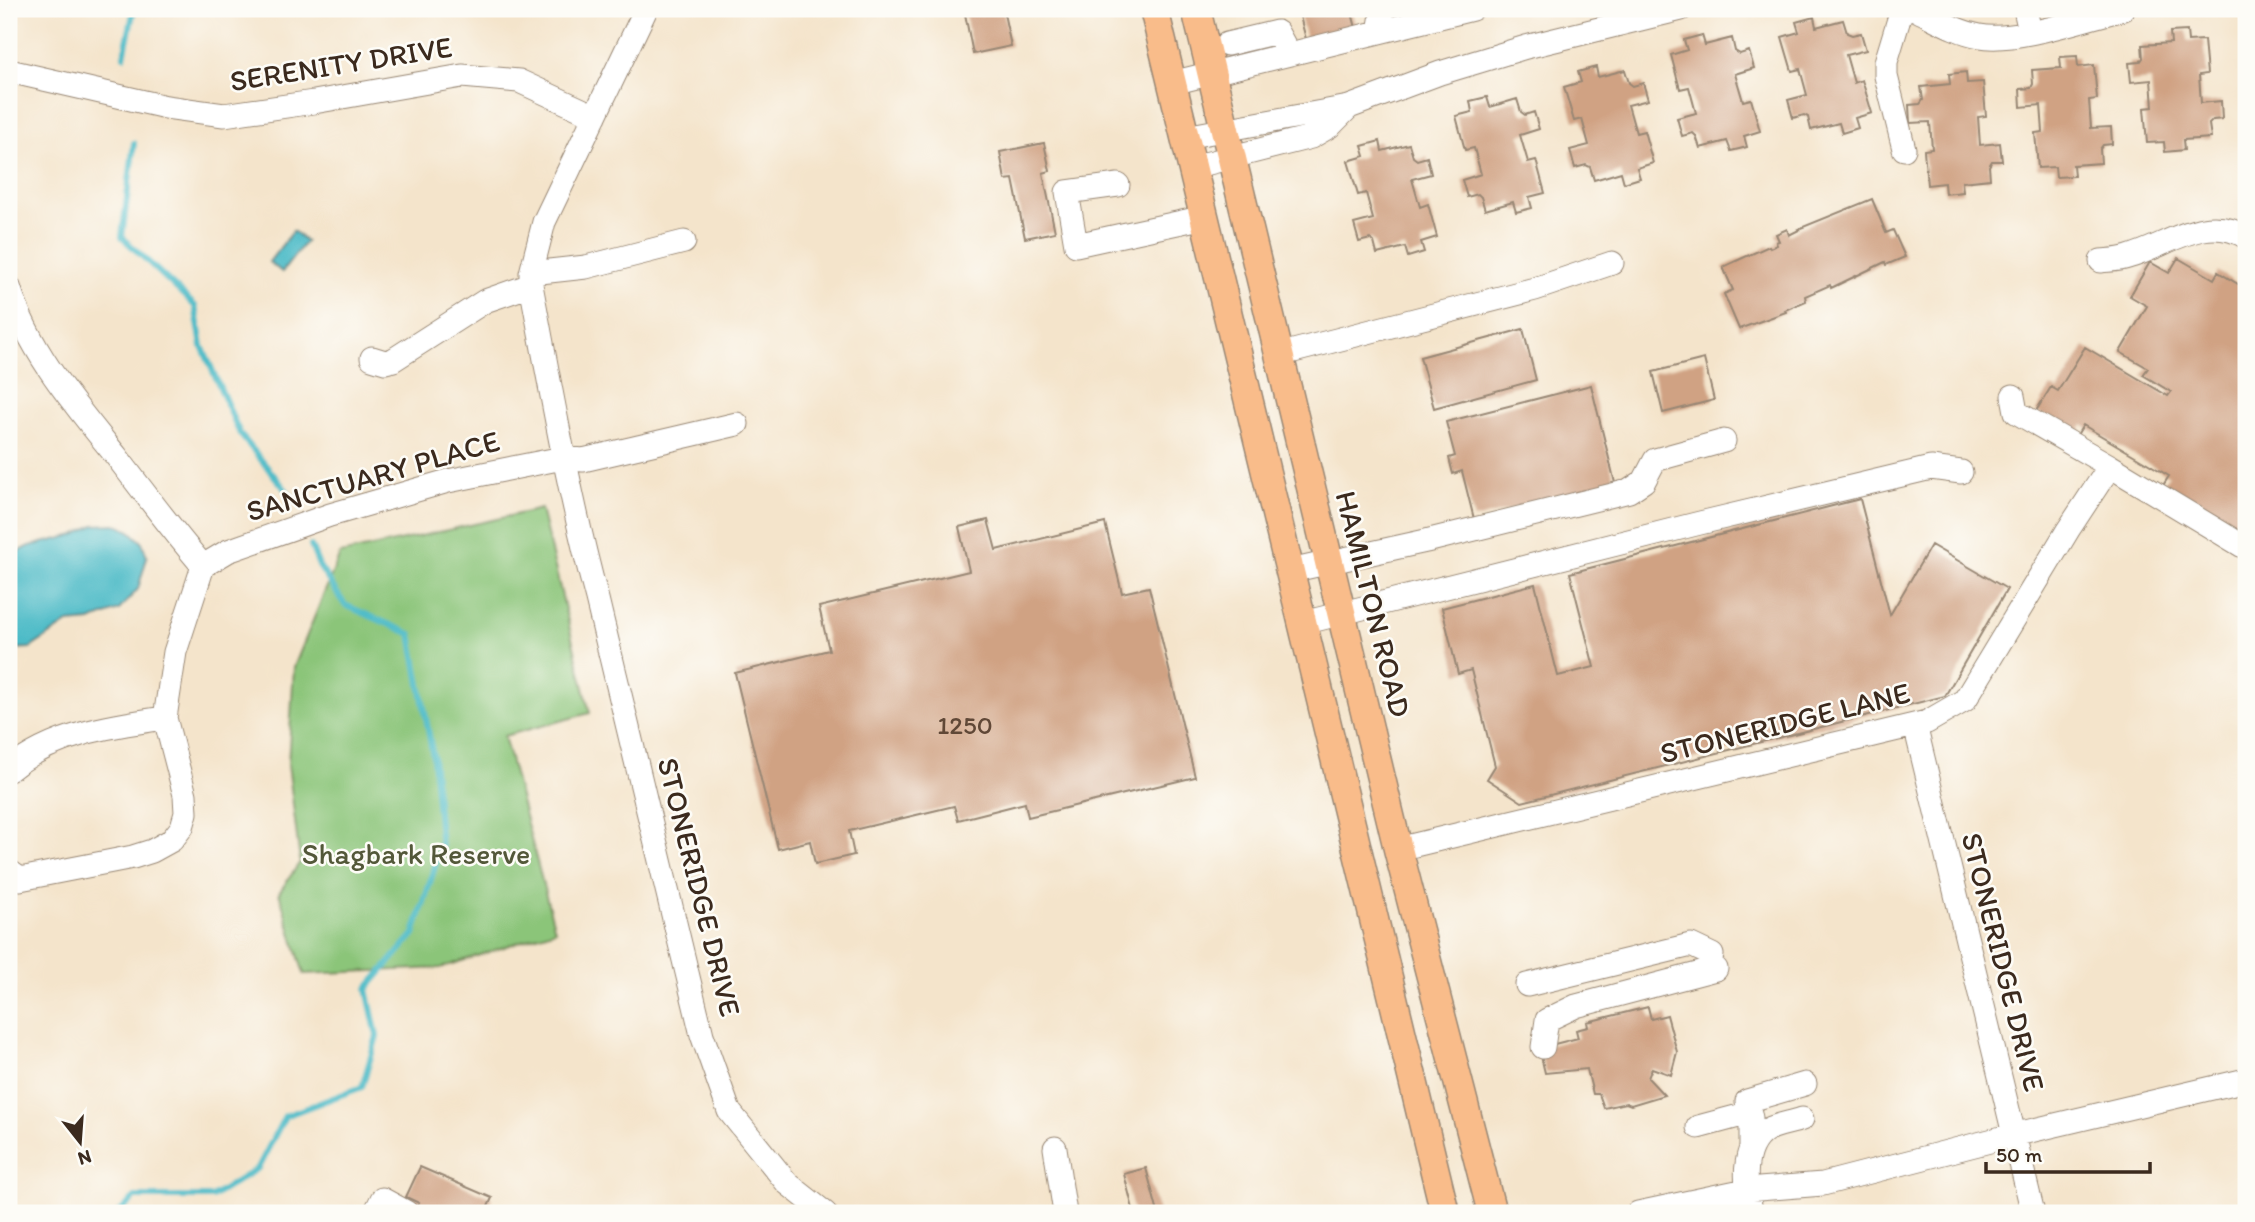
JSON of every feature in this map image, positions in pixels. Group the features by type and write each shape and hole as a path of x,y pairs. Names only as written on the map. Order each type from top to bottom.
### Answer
{"main road":[{"path":"1154,9 1445,1213"},
{"name":"HAMILTON ROAD","path":"1196,9 1398,849 1492,1213"}],"street":[{"path":"531,279 544,222 646,9"},
{"path":"1379,32 1383,9"},
{"path":"1172,83 1472,9"},
{"path":"1185,137 1349,107 1440,73 1526,47 1681,9"},
{"path":"1902,9 1886,62 1886,76 1903,149"},
{"path":"1915,9 1955,29 1981,36 2005,38 2123,9"},
{"path":"2025,9 2030,32"},
{"path":"1227,44 1277,32 1289,54"},
{"name":"SERENITY DRIVE","path":"9,71 166,107 224,115 463,76 519,81 595,116"},
{"path":"1193,167 1311,137 1330,126 1349,107"},
{"path":"1118,185 1067,192 1076,244 1205,217"},
{"path":"2101,261 2129,257 2166,240 2208,227 2238,232 2246,237"},
{"path":"372,358 385,362 393,360 485,301 531,279 684,243"},
{"path":"1278,355 1535,289 1612,263"},
{"name":"STONERIDGE DRIVE","path":"531,279 563,458 581,538 702,1035 729,1111 787,1183 825,1213"},
{"path":"9,287 14,304 33,342 67,394 203,566 175,652 165,718 185,795 186,813 183,827 172,840 134,857 20,879 9,871"},
{"path":"2013,396 2016,412 2246,548"},
{"name":"SANCTUARY PLACE","path":"203,566 228,551 330,515 448,481 563,458 583,460 737,424"},
{"path":"1290,571 1629,491 1644,481 1655,460 1724,441"},
{"name":"STONERIDGE LANE","path":"1398,849 1927,722 1965,700 2110,466"},
{"path":"1303,623 1931,468 1961,472"},
{"path":"9,770 51,743 112,726 165,718"},
{"name":"STONERIDGE DRIVE","path":"1914,725 2032,1213"},
{"path":"1471,832 1492,847"},
{"path":"1527,985 1691,945 1714,962 1576,1006 1547,1020 1543,1047"},
{"path":"1638,1213 1746,1190 1824,1184 2013,1135 2246,1080"},
{"path":"1752,1213 1746,1190 1751,1147 1747,1101 1805,1084"},
{"path":"1698,1126 1750,1113"},
{"path":"1751,1147 1766,1130 1802,1119"},
{"path":"1055,1149 1065,1213"},
{"path":"374,1213 382,1199 406,1212"}],"green space":[{"name":"Shagbark Reserve","path":"541,509 590,713 504,736 555,930 441,968 304,974 279,893 300,862 288,764 294,667 340,554"}],"water":[{"path":"293,231 306,241 282,272 269,262"},
{"path":"115,524 130,531 142,542 147,557 138,589 119,610 90,621 68,623 30,648 9,649 9,556 30,546 75,535 94,525"}],"building":[{"path":"964,9 1003,9 1011,46 973,54"},
{"path":"1298,9 1351,9 1356,28 1306,39"},
{"path":"1814,17 1816,27 1843,20 1847,33 1861,33 1866,50 1846,55 1854,83 1862,80 1872,113 1855,118 1858,128 1842,133 1839,123 1811,130 1808,117 1804,115 1793,118 1788,100 1807,95 1800,69 1792,71 1782,37 1799,32 1796,22"},
{"path":"2187,31 2188,41 2204,40 2207,74 2199,75 2201,103 2221,101 2222,119 2213,120 2209,124 2211,138 2183,140 2184,150 2165,152 2164,142 2147,143 2144,108 2153,107 2151,80 2131,82 2129,63 2140,62 2143,58 2142,45 2171,43 2170,32"},
{"path":"1702,35 1705,45 1732,38 1735,51 1740,54 1749,51 1754,68 1735,74 1743,101 1751,99 1760,131 1744,136 1747,147 1731,151 1727,141 1700,148 1693,133 1682,136 1677,118 1696,113 1689,87 1680,89 1671,55 1687,50 1684,40"},
{"path":"2241,46 2246,46 2246,64 2242,64"},
{"path":"2077,56 2078,67 2094,65 2097,99 2089,100 2091,128 2111,127 2112,144 2103,145 2100,149 2101,163 2073,165 2074,176 2056,177 2055,167 2038,168 2035,133 2043,132 2041,105 2021,107 2020,89 2031,88 2032,70 2061,68 2060,57"},
{"path":"1596,67 1598,77 1625,70 1629,83 1633,86 1643,83 1648,100 1628,105 1636,133 1644,131 1653,163 1637,168 1640,178 1624,183 1621,172 1594,180 1590,167 1586,165 1575,168 1570,150 1589,145 1582,119 1574,121 1564,87 1581,82 1578,72"},
{"path":"1966,72 1967,83 1983,82 1986,116 1978,117 1980,145 2000,143 2002,161 1992,161 1989,166 1990,179 1962,182 1963,192 1945,194 1944,183 1927,185 1924,150 1932,149 1930,122 1910,123 1909,105 1920,104 1923,100 1921,87 1950,84 1949,74"},
{"path":"1487,97 1490,107 1517,99 1521,112 1525,115 1534,112 1539,129 1520,135 1528,162 1536,160 1545,193 1529,197 1532,208 1516,212 1513,202 1485,210 1478,194 1467,197 1462,180 1481,174 1474,148 1465,150 1456,116 1472,112 1470,101"},
{"path":"1380,141 1382,151 1409,144 1413,157 1417,160 1427,157 1431,174 1412,179 1420,207 1428,204 1437,237 1421,242 1424,252 1408,257 1405,247 1377,254 1374,242 1370,239 1359,242 1354,224 1373,219 1366,193 1358,195 1348,161 1365,156 1362,146"},
{"path":"1044,143 1050,171 1043,173 1055,232 1025,238 1013,179 1005,180 1000,152"},
{"path":"1872,199 1886,233 1893,230 1905,257 1886,265 1885,262 1831,288 1830,285 1805,296 1806,301 1785,310 1786,312 1739,329 1724,294 1733,290 1723,267 1777,245 1776,242 1779,241 1776,234 1787,229 1789,235"},
{"path":"2178,258 2214,279 2218,272 2246,289 2246,537 2162,487 2169,476 2083,425 2077,435 2036,411 2051,387 2058,391 2085,347 2168,396 2171,392 2143,375 2148,368 2120,352 2147,306 2130,296 2150,262 2169,273"},
{"path":"1523,329 1536,380 1434,408 1420,357"},
{"path":"1704,359 1714,400 1663,413 1653,372"},
{"path":"1591,385 1615,483 1474,519 1462,471 1453,474 1449,458 1455,456 1446,422"},
{"path":"1860,499 1890,615 1931,545 2007,589 1945,696 1522,802 1487,779 1495,766 1471,670 1458,674 1442,608 1535,584 1558,676 1594,667 1570,573"},
{"path":"988,520 996,550 1105,523 1122,593 1149,587 1195,777 1028,817 1025,803 958,820 954,806 849,831 854,855 815,864 810,841 778,849 735,673 829,650 819,607 969,571 959,527"},
{"path":"1648,1007 1651,1019 1667,1015 1677,1052 1671,1075 1652,1068 1648,1078 1664,1095 1631,1105 1626,1103 1604,1108 1599,1094 1593,1094 1587,1069 1545,1073 1539,1048 1578,1038 1576,1030 1588,1027 1587,1022"},
{"path":"420,1167 492,1198 485,1213 415,1213 419,1203 406,1197"},
{"path":"1146,1168 1158,1213 1134,1213 1124,1174"}],"waterway":[{"path":"124,56 134,9"},
{"path":"134,143 122,237 195,306 202,346 240,434 290,495"},
{"path":"119,1213 135,1197 212,1197 258,1168 285,1116 362,1087 377,1036 367,989 414,934 441,847 433,757 411,634 345,605 319,566 311,546"}]}
